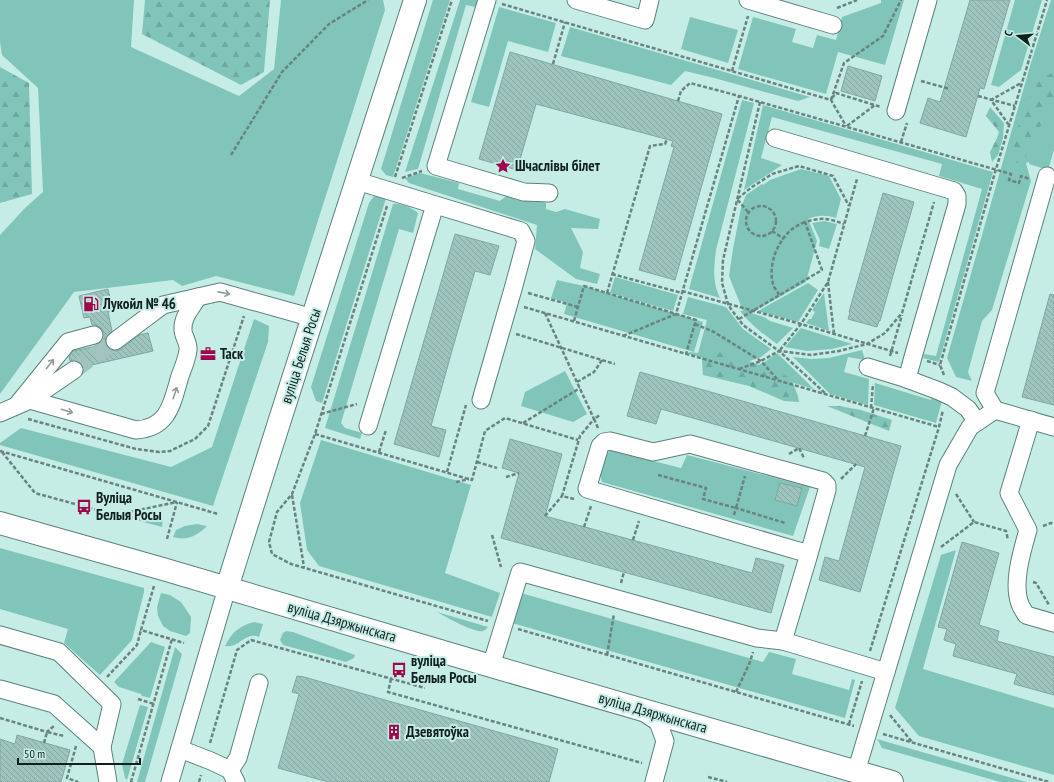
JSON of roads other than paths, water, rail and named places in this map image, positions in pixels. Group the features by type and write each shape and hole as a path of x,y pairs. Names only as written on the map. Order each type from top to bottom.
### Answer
{"main road":[{"name":"вуліца Белыя Росы","path":"227,588 273,439 415,0"},
{"name":"вуліца Дзяржынскага","path":"0,523 892,782"}],"street":[{"path":"576,0 645,20 650,0"},
{"path":"896,111 928,0"},
{"path":"750,1 833,25"},
{"path":"487,2 436,166 524,192 548,193"},
{"path":"775,138 954,191 957,196 957,204 912,357 907,379"},
{"path":"1047,176 985,393 995,410 1054,427"},
{"path":"357,181 521,231 526,241 502,329 474,402"},
{"path":"368,426 435,205"},
{"path":"114,336 136,326 163,305 220,292 313,318"},
{"path":"24,403 136,430 146,430 156,425 169,411 174,396 189,349 182,330 185,316 198,297"},
{"path":"24,403 68,342 94,335"},
{"path":"0,413 24,403 74,370"},
{"path":"876,373 907,379 946,394 968,409 977,422"},
{"path":"856,772 876,728 886,672 948,465 970,427 995,410"},
{"path":"1032,420 1009,492 1028,530 1020,559 1017,589 1020,603 1026,615 1054,623"},
{"path":"783,641 809,554 827,490 827,485 823,481 690,444 653,452 610,441 604,442 600,446 587,489 809,554"},
{"path":"491,666 520,572 756,638 783,641 886,672"},
{"name":"вуліца Белыя Росы","path":"170,782 227,588"},
{"path":"0,635 59,652 112,704 102,747 108,782"},
{"path":"180,749 206,759 233,776 259,683"},
{"path":"0,689 54,704 102,747"},
{"path":"636,708 658,722 665,741 656,775"}],"tunnel":[{"path":"74,370 115,341"}],"place":[{"name":"Шчаслівы білет","path":"503,166"},
{"name":"Лукойл № 46","path":"91,304"},
{"name":"Таск","path":"208,354"},
{"name":"Вуліца Белыя Росы","path":"84,507"},
{"name":"вуліца Белыя Росы","path":"399,670"},
{"name":"Дзевятоўка","path":"394,732"}]}
